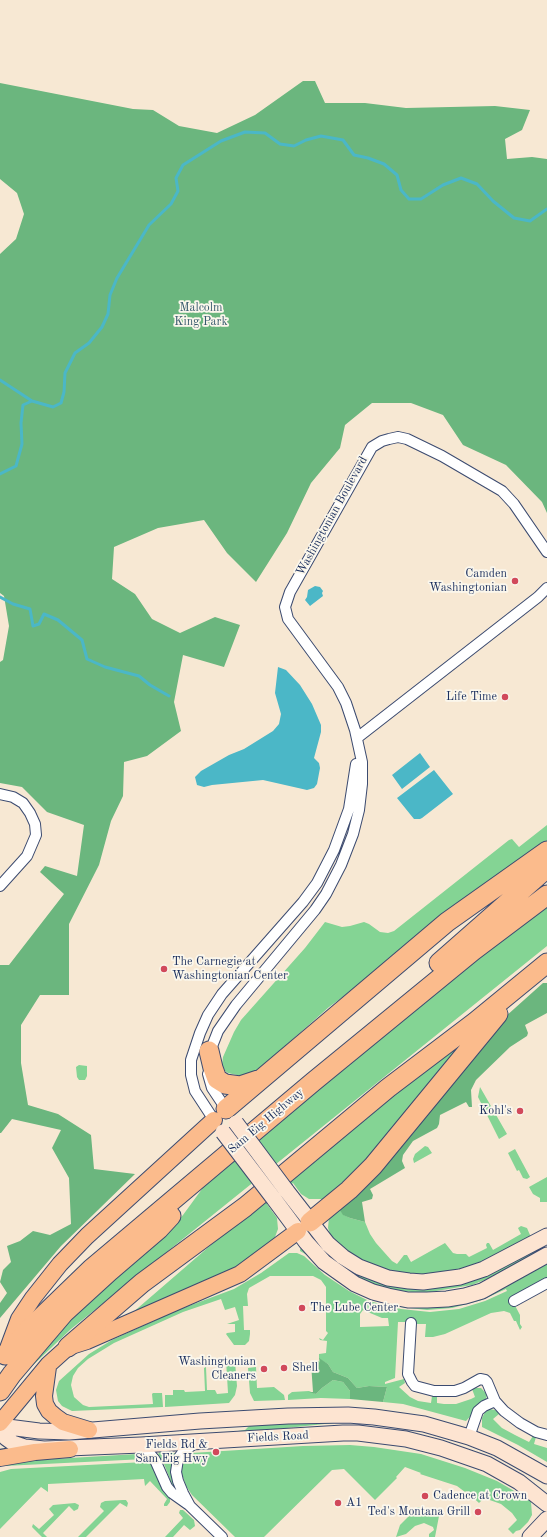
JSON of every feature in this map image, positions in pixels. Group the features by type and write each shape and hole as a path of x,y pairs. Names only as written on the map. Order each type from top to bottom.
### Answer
{"highway":[{"path":"225,1121 261,1079 447,922 547,851"},
{"path":"313,1082 428,973 547,868"},
{"name":"Sam Eig Highway","path":"3,1359 30,1328 91,1269 313,1082 473,951 547,895"},
{"path":"68,1347 142,1283 245,1207 388,1088 523,984 547,963"},
{"path":"304,1226 348,1190 373,1166 523,984"},
{"path":"209,1051 217,1079 225,1084 240,1086 261,1079"},
{"path":"0,1391 12,1374 64,1313 168,1220 198,1179"}],"main road":[{"name":"Washingtonian Boulevard","path":"225,1121 304,1226 314,1252 324,1262 355,1284 373,1292 408,1300 447,1300 482,1291 547,1255"},
{"path":"3,1359 19,1319 33,1298 60,1264 87,1236 225,1121"},
{"name":"Washingtonian Boulevard","path":"304,1226 343,1257 359,1267 388,1278 409,1281 441,1281 460,1277 484,1269 547,1236"},
{"path":"0,1423 48,1365 68,1347 87,1341 240,1274 304,1226"},
{"path":"48,1365 44,1396 45,1404 49,1411 63,1422 88,1430"},
{"name":"Fields Road","path":"0,1426 53,1432 200,1421 319,1415 354,1415 424,1424 469,1437 497,1448 547,1476"},
{"path":"134,1446 144,1438 162,1433 234,1428 243,1425 249,1419"},
{"name":"Fields Road","path":"0,1430 6,1438 13,1443 25,1448 44,1449 134,1446 343,1433 358,1433 406,1439 441,1448 487,1464 519,1482 547,1504"},
{"path":"0,1458 35,1452 70,1449"},
{"path":"530,1537 547,1520"}],"street":[{"name":"Washingtonian Boulevard","path":"225,1121 209,1079 207,1070 209,1051 218,1031 236,1005 315,910 330,888 353,834 359,810 362,784 362,762 357,738 346,703 338,688 288,619 285,607 290,592 372,447 382,441 398,437 408,439 442,456 502,490 514,504 547,552"},
{"path":"357,738 538,598 547,588"},
{"name":"Washingtonian Boulevard","path":"225,1121 195,1091 190,1067 193,1049 208,1015 222,994 303,902 317,883 334,850 349,809 357,761 360,755"},
{"path":"0,794 23,803 35,824 36,836 27,856 0,886"},
{"path":"222,994 236,1005"},
{"path":"514,1301 547,1283"},
{"path":"411,1323 408,1374 415,1386 434,1391 455,1391 482,1379 486,1381 495,1401 504,1411 520,1423 536,1432 547,1435"},
{"path":"469,1437 478,1411 495,1401"},
{"path":"190,1506 178,1481 177,1466 178,1459 183,1452 198,1441"},
{"path":"134,1446 147,1450 155,1460 167,1487 172,1493 181,1501 190,1506 222,1537"}],"green space":[{"name":"Malcolm King Park","path":"303,81 315,81 325,103 365,103 406,108 495,106 530,110 522,130 505,139 507,159 532,157 547,159 547,513 542,502 506,465 463,445 443,415 411,403 372,403 345,425 340,448 311,483 287,533 256,582 227,553 204,520 158,528 114,547 112,579 135,594 152,619 180,633 215,617 240,625 224,667 183,655 174,702 181,731 147,756 124,762 123,796 111,821 99,865 69,924 69,995 40,995 21,1025 21,1063 28,1105 58,1114 91,1135 94,1169 135,1174 61,1246 0,1318 0,1303 7,1293 0,1282 3,1270 11,1262 7,1246 20,1241 33,1231 50,1235 71,1224 69,1178 52,1148 61,1130 12,1119 0,1133 0,965 9,965 64,894 40,872 45,866 77,876 84,825 47,812 22,787 0,783 0,662 3,660 9,626 4,596 0,593 0,254 16,239 24,214 17,193 0,179 0,83 133,109 153,110 179,126 217,133 255,115"},
{"path":"547,825 547,842 447,911 363,982 329,1007 249,1078 237,1082 237,1075 225,1071 222,1065 223,1057 241,1020 305,948 325,922 342,927 364,922 380,932 388,933 394,931 509,840 512,839 519,847"},
{"path":"547,904 547,946 71,1329 31,1367 3,1401 1,1401 44,1344 174,1225 210,1178 277,1120"},
{"path":"543,983 547,983 547,1013 525,1025 528,1033 527,1036 510,1047 476,1080 471,1090 472,1107 469,1107 466,1102 440,1115 437,1128 413,1141 403,1155 402,1161 405,1168 370,1189 373,1195 372,1199 362,1202 365,1222 343,1215 339,1209 505,1017"},
{"path":"481,1024 358,1173 323,1199 309,1199 301,1194 293,1183 267,1204 277,1218 278,1229 275,1237 263,1251 244,1263 131,1314 263,1200"},
{"path":"79,1065 87,1066 87,1076 85,1080 79,1080 77,1077 76,1067"},
{"path":"480,1087 507,1134 499,1139 478,1097"},
{"path":"425,1146 428,1147 432,1153 414,1163 413,1159 415,1154"},
{"path":"515,1149 530,1177 527,1179 523,1178 519,1170 517,1171 508,1153"},
{"path":"547,1177 547,1202 540,1202 540,1198 533,1194 529,1187"},
{"path":"339,1209 344,1215 350,1218 365,1222 376,1243 392,1261 397,1264 404,1255 407,1255 411,1262 445,1243 453,1253 466,1254 469,1257 487,1248 487,1243 489,1243 493,1250 521,1234 518,1228 521,1226 527,1228 530,1237 491,1262 431,1277 392,1272 363,1261 350,1253 331,1237 328,1228 329,1217"},
{"path":"314,1239 406,1287 539,1249 539,1251 487,1279 472,1285 430,1292 412,1292 386,1289 361,1280 331,1259 313,1241"},
{"path":"300,1249 305,1250 372,1296 491,1295 547,1264 547,1278 511,1298 520,1315 520,1324 522,1327 520,1330 510,1313 504,1311 491,1313 445,1334 433,1337 425,1337 426,1324 417,1324 415,1322 398,1322 395,1378 385,1382 385,1384 404,1379 405,1383 399,1387 410,1397 418,1401 431,1403 433,1395 437,1397 437,1403 444,1404 456,1404 471,1399 475,1397 472,1389 481,1388 487,1394 486,1400 466,1421 403,1404 383,1402 387,1387 369,1386 357,1388 348,1378 333,1372 328,1364 319,1359 319,1354 326,1353 327,1341 320,1340 319,1338 323,1340 328,1333 326,1331 326,1287 321,1280 313,1276 270,1276 249,1288 247,1294 248,1306 243,1306 244,1330 250,1330 249,1341 245,1345 234,1345 226,1334 235,1332 235,1324 227,1324 239,1320 235,1307 225,1310 221,1299 183,1312 114,1343 88,1359 78,1368 73,1376 71,1385 74,1397 83,1405 89,1407 153,1404 152,1394 162,1393 163,1407 72,1411 62,1406 58,1401 56,1390 59,1381 89,1354 112,1340 178,1310 234,1289 261,1273 289,1253 297,1253 304,1256 325,1275 349,1291 369,1301 401,1309 430,1312 459,1309 485,1301 507,1291 506,1289 482,1300 452,1308 427,1310 400,1307 367,1297 344,1286 324,1271 307,1255 300,1251","holes":["363,1310 382,1318 388,1318 389,1326 360,1327 360,1314"]},
{"path":"228,1358 233,1359 235,1362 237,1386 235,1395 229,1403 165,1407 165,1395 173,1395 173,1390 184,1390 185,1392 205,1391 204,1368 206,1367 207,1390 215,1390 217,1394 228,1393 226,1360"},
{"path":"319,1358 328,1364 333,1372 348,1378 357,1388 369,1386 387,1387 383,1402 350,1399 350,1391 343,1382 333,1380 316,1394 309,1392 313,1392 311,1363 320,1362"},
{"path":"256,1367 257,1388 274,1387 284,1395 285,1400 254,1401 250,1393 248,1368"},
{"path":"333,1380 343,1382 350,1391 350,1399 321,1398 288,1400 288,1395 292,1392 309,1391 316,1394"},
{"path":"490,1409 498,1412 499,1414 493,1419 502,1428 529,1442 533,1436 536,1437 534,1444 547,1448 547,1462 518,1445 482,1427 482,1418 485,1412"},
{"path":"252,1423 334,1423 239,1433 238,1431 245,1430"},
{"path":"350,1445 421,1454 465,1468 497,1481 528,1499 531,1502 532,1515 528,1522 520,1530 513,1534 508,1529 517,1520 512,1513 501,1504 484,1498 479,1503 466,1491 465,1492 457,1486 420,1474 421,1473 405,1467 396,1477 397,1478 375,1500 344,1469 332,1470 264,1537 235,1537 192,1495 186,1486 182,1474 183,1459 191,1453 303,1446"},
{"path":"160,1452 175,1453 171,1470 176,1490 158,1454"},
{"path":"137,1454 146,1457 145,1459 4,1466 4,1462"},
{"path":"145,1462 152,1464 164,1490 170,1499 167,1506 164,1506 164,1504 167,1499 150,1481 145,1486 144,1479 48,1484 48,1492 41,1487 0,1529 0,1472 11,1469"},
{"path":"126,1500 128,1503 127,1507 120,1503 86,1537 78,1537 104,1511 100,1507 101,1503 105,1501"},
{"path":"75,1503 79,1505 78,1509 74,1511 69,1506 43,1533 47,1537 42,1537 32,1527 33,1524 39,1529 54,1515 49,1509 53,1505"},
{"path":"418,1507 439,1516 435,1537 429,1537 429,1534 434,1530 433,1527 424,1523 415,1526 406,1534 396,1537 400,1525"},
{"path":"180,1510 183,1510 194,1520 195,1526 190,1530 184,1525 173,1537 165,1537 183,1518 179,1513"}],"water":[{"path":"315,586 320,587 323,591 323,596 310,606 305,600 308,590"},
{"path":"278,667 286,670 300,685 312,704 321,725 321,732 314,758 319,763 320,768 317,784 314,788 307,790 263,780 204,787 197,785 195,777 201,771 229,755 244,749 273,731 279,724 281,714 275,693"},
{"path":"420,753 430,767 402,789 392,775"},
{"path":"434,770 453,794 422,818 414,819 397,798"}],"waterway":[{"path":"0,474 16,466 22,444 21,423 23,405 32,401 53,407 61,403 64,392 65,373 75,353 89,343 102,327 108,314 110,295 117,278 149,225 171,204 178,191 176,178 183,165 221,141 245,132 265,133 280,144 294,146 306,140 321,136 343,140 354,155 384,164 397,175 401,190 409,199 421,199 443,185 461,178 477,184 493,201 514,218 530,221 547,209"},
{"path":"0,380 32,401"},
{"path":"0,597 13,604 30,609 33,626 39,624 44,614 58,620 82,640 87,659 105,667 139,676 150,685 169,696"}],"place":[{"name":"Camden Washingtonian","path":"515,581"},
{"name":"Life Time","path":"505,697"},
{"name":"The Carnegie at Washingtonian Center","path":"164,969"},
{"name":"Kohl's","path":"520,1111"},
{"name":"The Lube Center","path":"302,1308"},
{"name":"Shell","path":"284,1368"},
{"name":"Washingtonian Cleaners","path":"264,1369"},
{"name":"Fields Rd & Sam Eig Hwy","path":"216,1452"},
{"name":"Cadence at Crown","path":"425,1496"},
{"name":"A1","path":"338,1503"},
{"name":"Ted's Montana Grill","path":"478,1512"}]}
